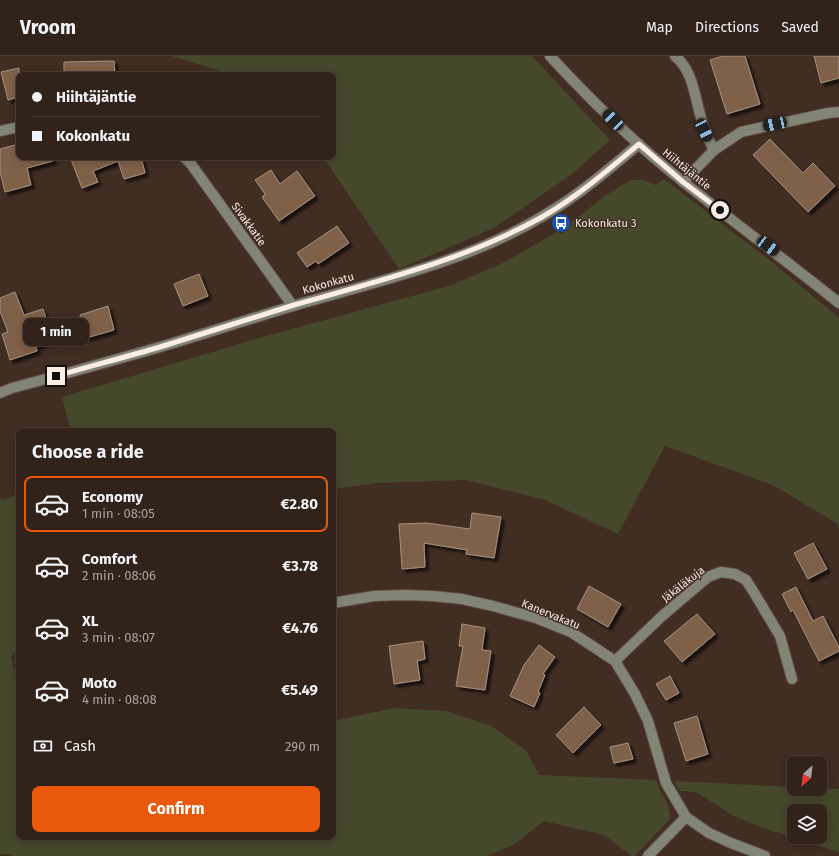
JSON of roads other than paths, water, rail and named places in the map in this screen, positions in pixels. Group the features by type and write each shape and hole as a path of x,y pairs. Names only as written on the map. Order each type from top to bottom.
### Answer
{"street":[{"name":"Hiihtäjäntie","path":"550,56 639,144 683,182 792,265 839,303"},
{"path":"675,56 681,61 691,80 704,130 714,150"},
{"path":"683,182 714,150 741,132 820,114 839,112"},
{"path":"0,130 16,127"},
{"name":"Kokonkatu","path":"0,393 12,388 159,347 454,258 498,240 543,216 582,190 639,144"},
{"name":"Sivakkatie","path":"187,160 293,306"},
{"name":"Jäkäläkuja","path":"615,661 661,617 708,577 721,572 735,574 746,580 780,636 792,679"},
{"name":"Kanervakatu","path":"336,603 374,596 404,595 462,599 536,618 571,632 615,661 635,694 648,721 666,784 686,817 709,833 765,856"},
{"path":"648,856 686,817"}],"place":[{"name":"Kokonkatu 3","path":"561,223"}]}
